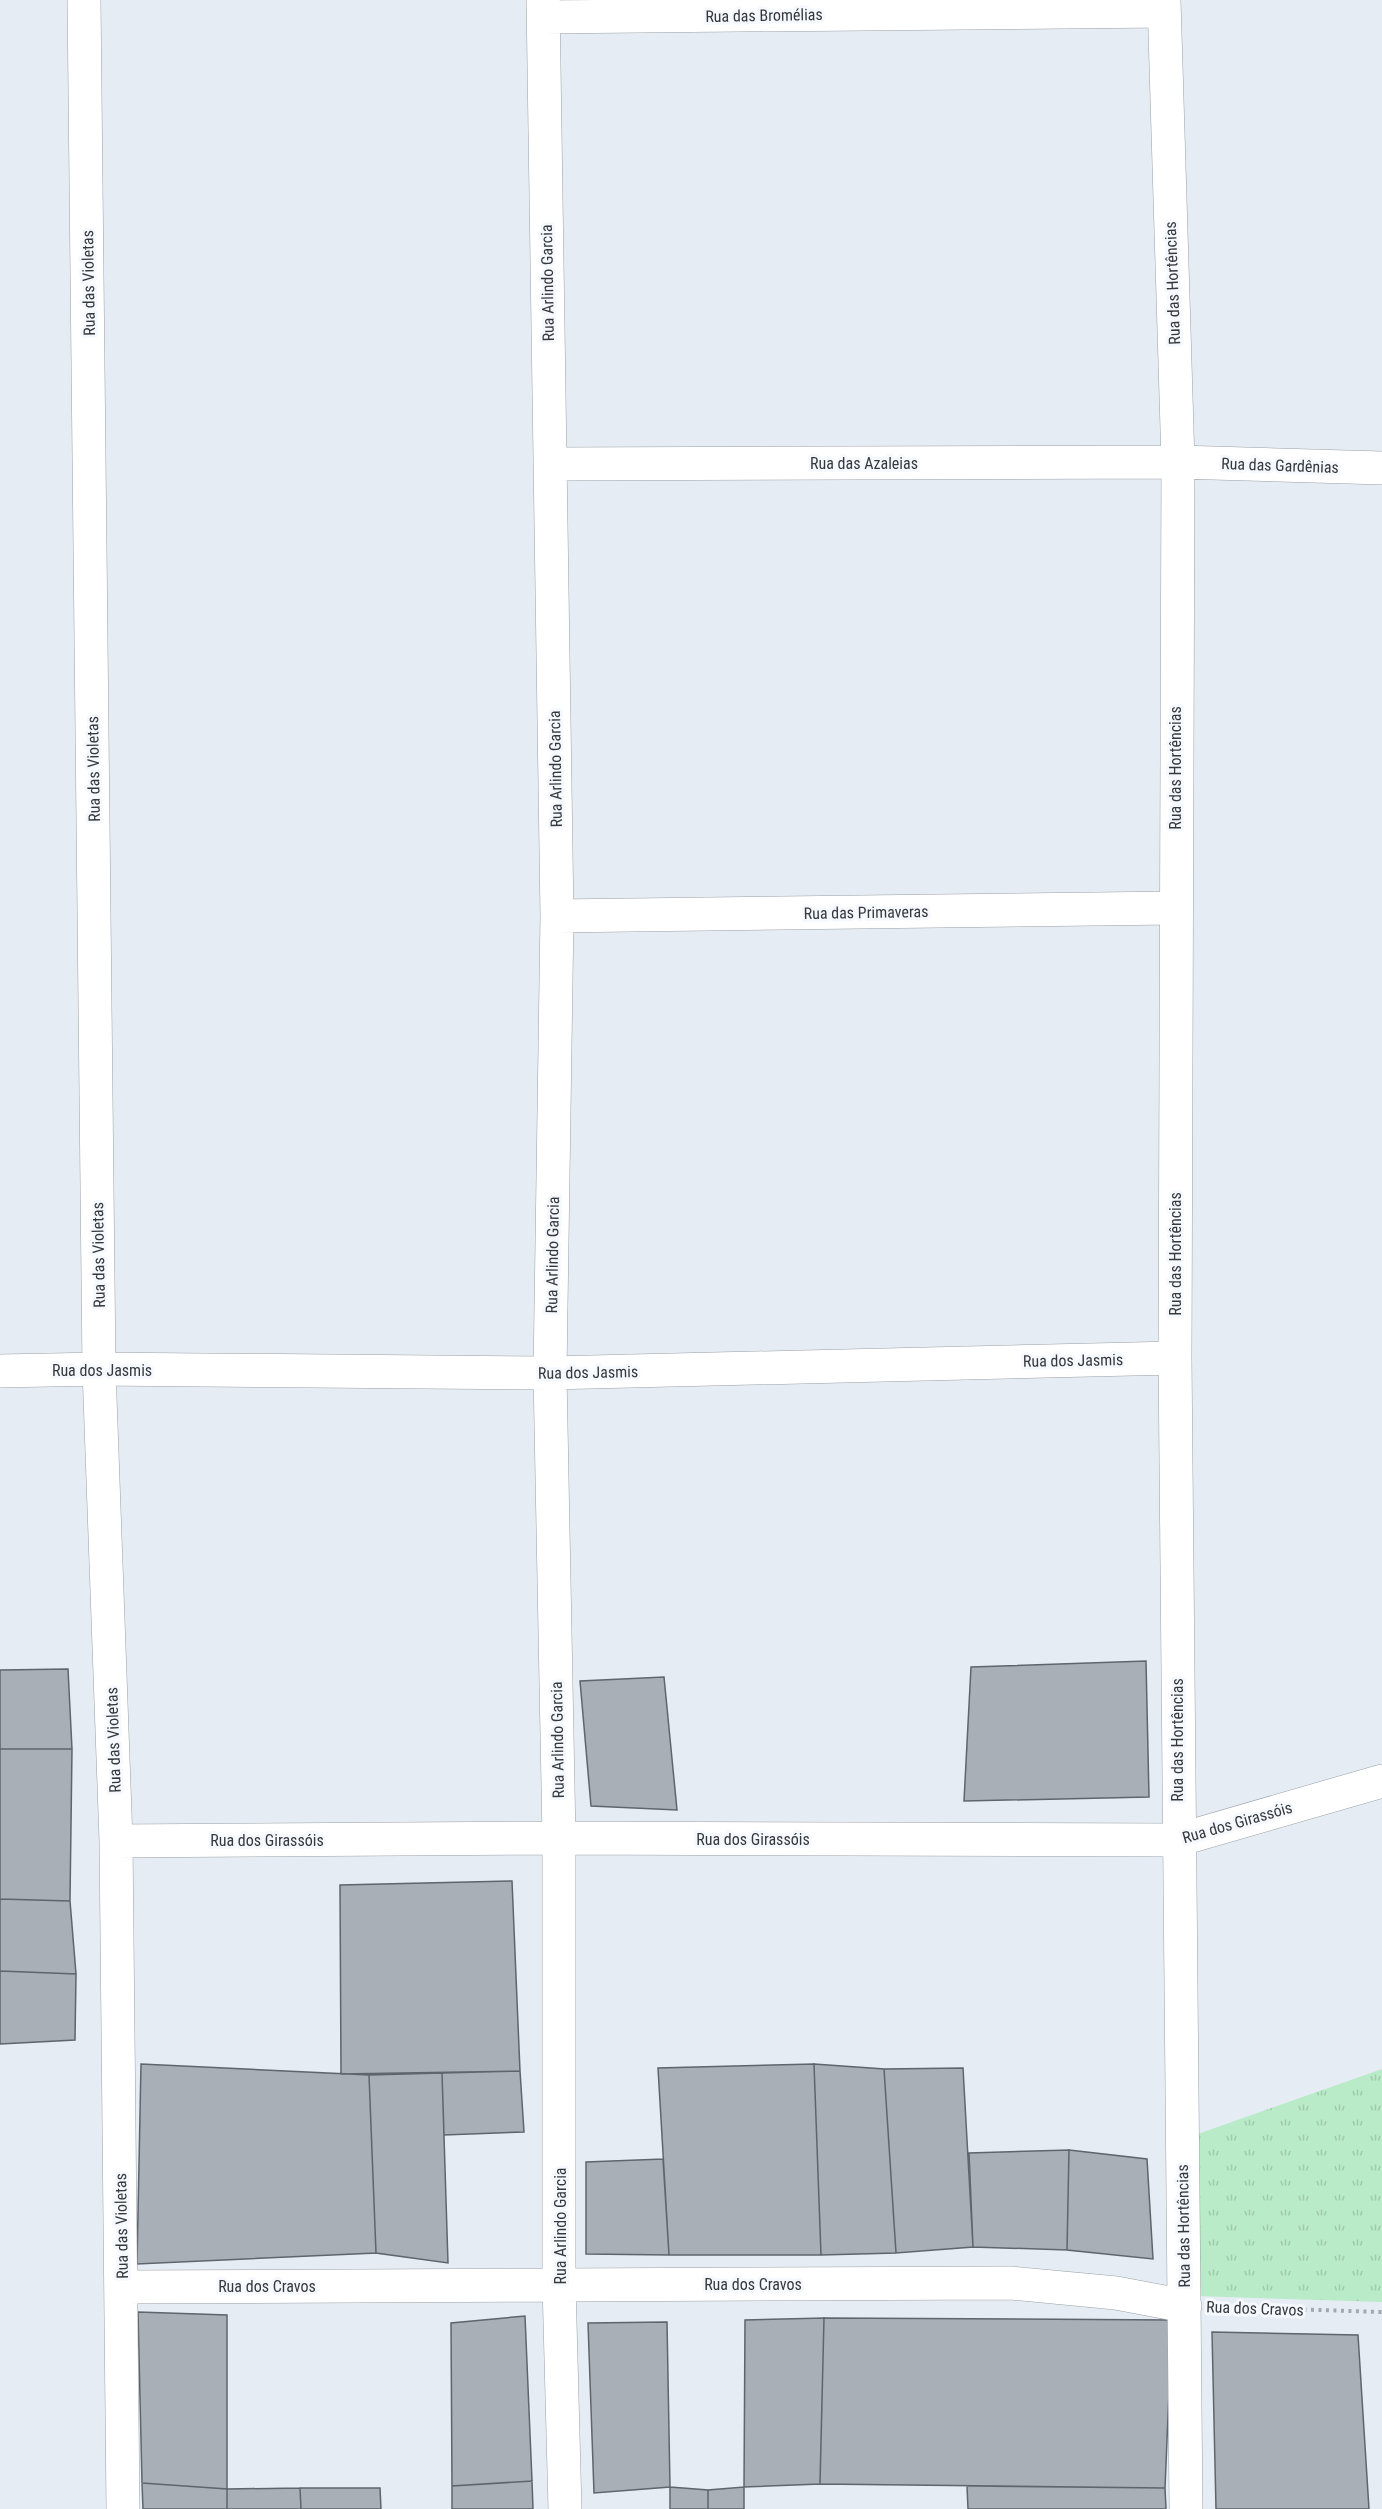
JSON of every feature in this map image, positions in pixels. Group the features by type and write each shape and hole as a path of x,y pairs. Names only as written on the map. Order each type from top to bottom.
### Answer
{"street":[{"name":"Rua das Violetas","path":"84,0 99,1369 116,1841 123,2509"},
{"name":"Rua das Bromélias","path":"544,9 1164,6"},
{"name":"Rua das Hortências","path":"1164,6 1178,462 1174,908 1175,1358 1186,2509"},
{"name":"Rua Arlindo Garcia","path":"544,9 557,916 550,1373 559,1838 559,2284 565,2509"},
{"name":"Rua das Azaleias","path":"550,464 1178,462"},
{"name":"Rua das Gardênias","path":"1178,462 1382,468"},
{"name":"Rua das Primaveras","path":"557,916 1174,908"},
{"name":"Rua dos Jasmis","path":"0,1371 99,1369 550,1373 1175,1358"},
{"name":"Rua dos Girassóis","path":"116,1841 559,1838 1178,1840 1382,1781"},
{"name":"Rua dos Cravos","path":"122,2287 1011,2283 1106,2292 1185,2306"}],"path":[{"name":"Rua dos Cravos","path":"1185,2306 1382,2312"}],"green space":[{"path":"1382,2069 1382,2302 1196,2296 1195,2135"}],"building":[{"path":"1146,1661 1149,1797 964,1801 971,1667"},
{"path":"68,1669 72,1749 0,1749 0,1670"},
{"path":"664,1677 677,1810 591,1806 580,1681"},
{"path":"0,1749 72,1749 70,1901 0,1899"},
{"path":"512,1881 520,2071 341,2074 340,1885"},
{"path":"0,1899 70,1901 76,1974 0,1971"},
{"path":"0,1971 76,1974 75,2040 0,2044"},
{"path":"141,2064 369,2075 376,2253 137,2264"},
{"path":"814,2064 821,2255 669,2255 658,2068"},
{"path":"814,2064 884,2069 896,2253 821,2255"},
{"path":"963,2068 973,2247 896,2253 884,2069"},
{"path":"520,2071 524,2132 444,2135 442,2073"},
{"path":"442,2073 448,2263 376,2253 369,2075"},
{"path":"1069,2150 1067,2250 973,2247 969,2153"},
{"path":"1069,2150 1147,2159 1153,2259 1067,2250"},
{"path":"663,2159 669,2255 586,2254 586,2162"},
{"path":"138,2312 227,2315 227,2489 142,2483"},
{"path":"525,2316 532,2481 452,2486 451,2323"},
{"path":"824,2318 820,2484 744,2487 745,2320"},
{"path":"824,2318 1172,2320 1165,2488 820,2484"},
{"path":"667,2322 670,2487 594,2493 588,2323"},
{"path":"1212,2332 1358,2335 1369,2509 1216,2509"},
{"path":"532,2481 533,2509 452,2509 452,2486"},
{"path":"142,2483 227,2489 227,2509 143,2509"},
{"path":"967,2486 1165,2488 1166,2509 968,2509"},
{"path":"670,2487 708,2490 708,2509 670,2509"},
{"path":"744,2487 744,2509 708,2509 708,2490"},
{"path":"300,2488 301,2509 227,2509 227,2489"},
{"path":"300,2488 380,2488 381,2509 301,2509"}]}
